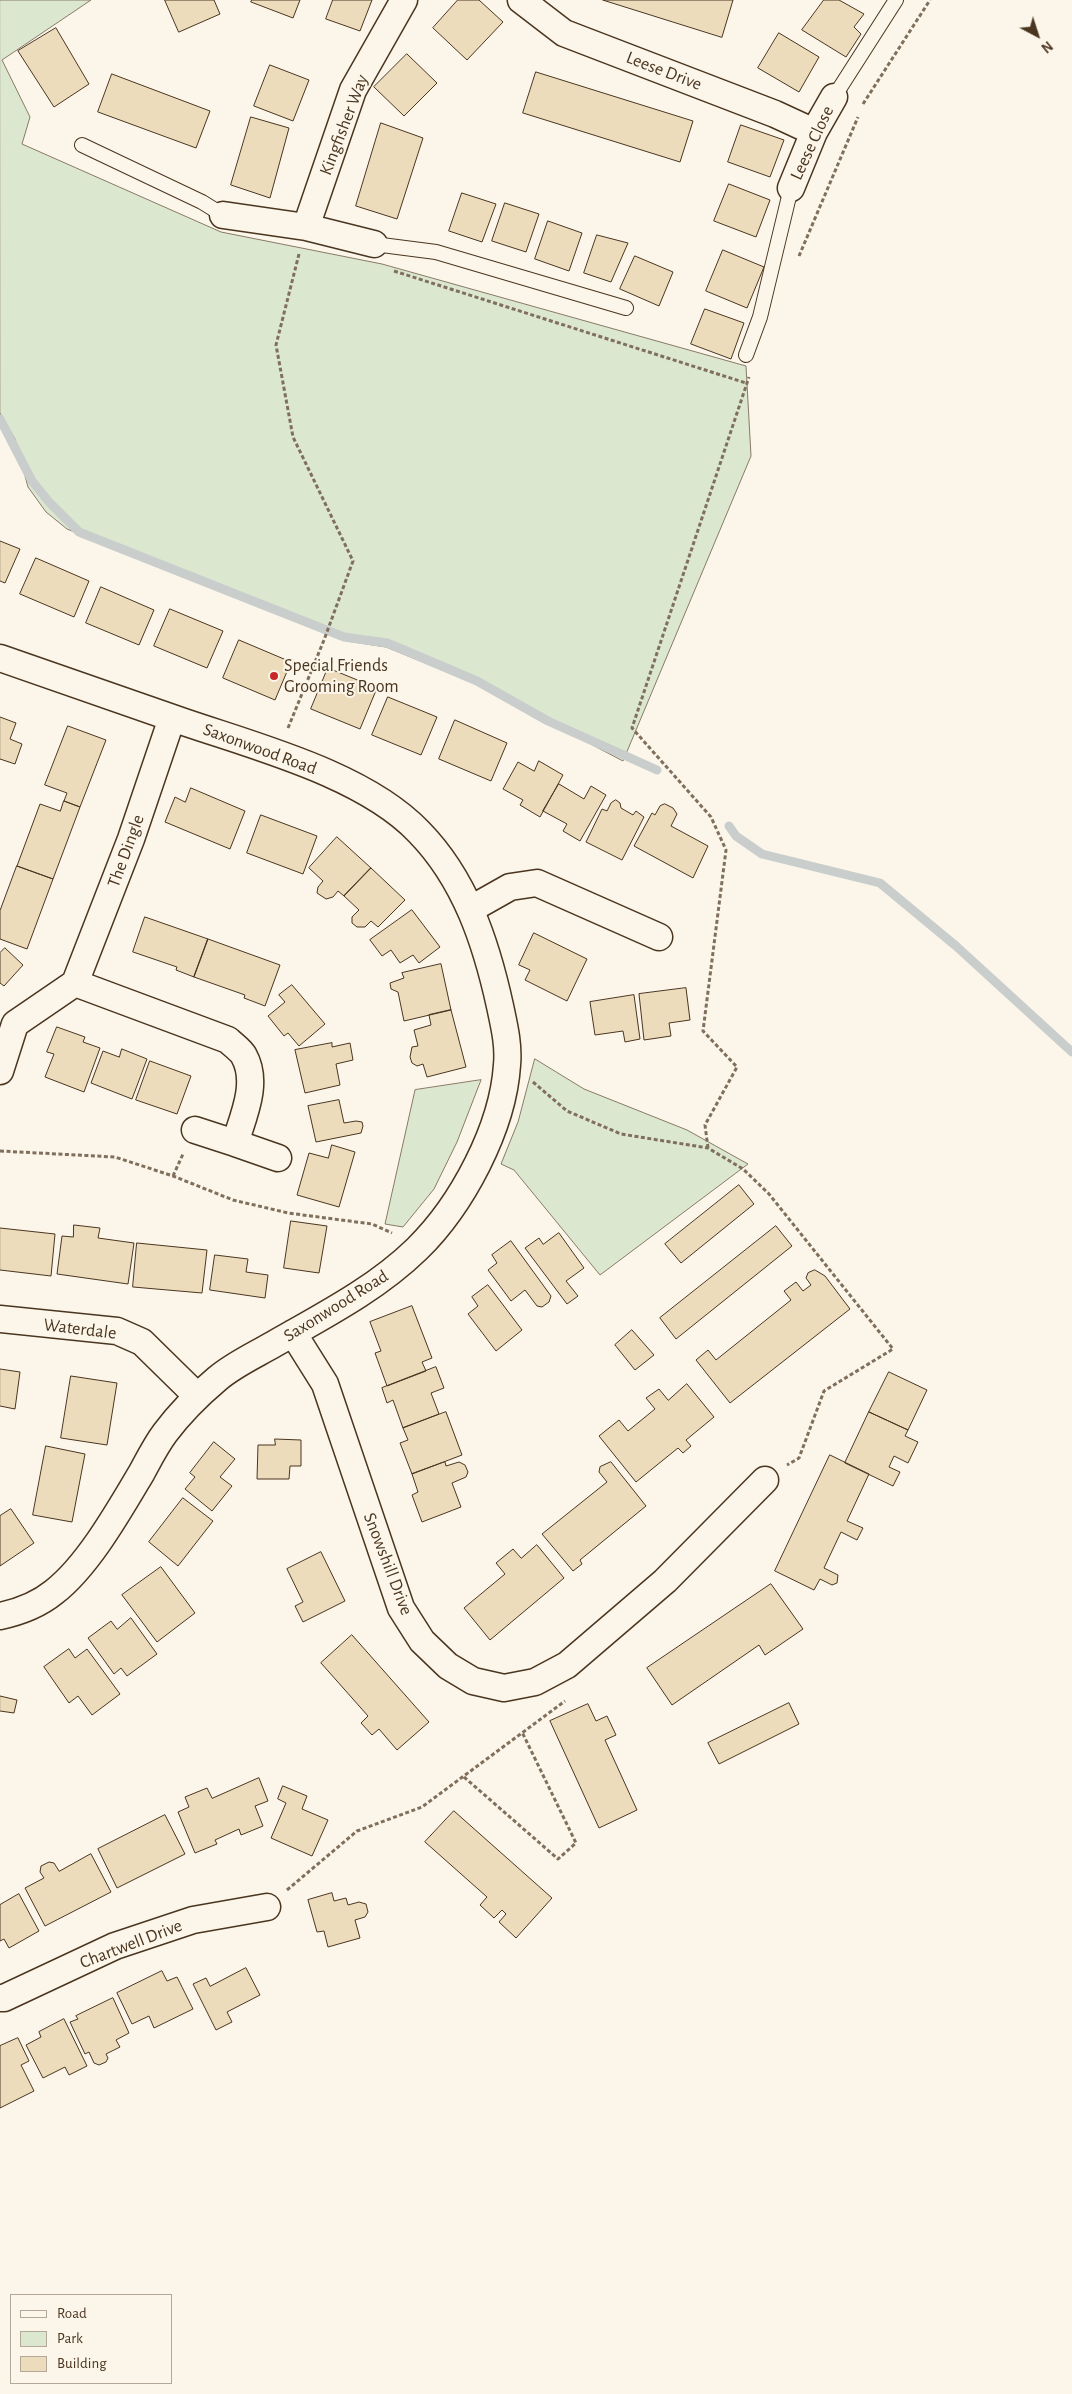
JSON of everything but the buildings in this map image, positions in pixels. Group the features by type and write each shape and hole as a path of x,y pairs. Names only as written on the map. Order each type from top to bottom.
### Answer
{"street":[{"name":"Kingfisher Way","path":"306,227 353,90 404,0"},
{"name":"Leese Drive","path":"521,0 564,33 775,114 814,132"},
{"name":"Leese Close","path":"791,188 814,132 834,97"},
{"path":"223,215 306,227 374,244"},
{"name":"Saxonwood Road","path":"0,658 278,754 332,776 379,799 417,829 441,856 471,909 490,963 505,1029 507,1065 493,1134 473,1173 449,1211 420,1247 383,1278 224,1373 197,1396 164,1434 84,1562 54,1592 22,1611 0,1616"},
{"name":"The Dingle","path":"75,983 131,839 172,718"},
{"path":"471,909 510,887 537,883 659,938"},
{"path":"0,1071 15,1024 75,983 228,1040 244,1055 250,1074 248,1102 235,1143"},
{"path":"195,1130 278,1158"},
{"name":"Waterdale","path":"0,1319 117,1331 142,1342 197,1396"},
{"name":"Snowshill Drive","path":"293,1333 325,1384 401,1608 422,1641 448,1666 473,1681 504,1688 535,1682 567,1665 665,1581 765,1480"},
{"name":"Chartwell Drive","path":"0,1998 4,1998 132,1940 193,1920 267,1906"}],"lane":[{"path":"834,97 896,0"},
{"path":"82,145 202,202 223,215"},
{"path":"746,355 760,317 791,188"},
{"path":"374,244 436,252 626,308"}],"path":[{"path":"796,265 864,102 930,0"},
{"path":"278,754 324,640 353,560 292,437 276,344 306,227"},
{"path":"374,244 377,266 746,383"},
{"path":"708,1148 705,1125 738,1067 703,1031 726,850 711,817 632,728 750,374"},
{"path":"507,1065 536,1084 568,1111 621,1134 708,1148 743,1169 769,1194 893,1349 824,1391 799,1458 765,1480"},
{"path":"0,1151 115,1157 173,1176 233,1200 288,1212 372,1224 420,1247"},
{"path":"464,1777 558,1858 576,1843 522,1732"}],"green space":[{"path":"0,0 91,0 2,60 30,117 22,144 221,232 382,264 746,366 751,456 623,761 474,683 386,647 347,641 67,529 46,512 28,487 15,439 0,413"},
{"path":"535,1059 584,1089 687,1130 748,1164 600,1275 514,1170 501,1164 518,1122"},
{"path":"481,1080 457,1142 434,1189 403,1227 385,1224 415,1090"}],"waterway":[{"path":"0,419 32,481 49,502 79,532 344,637 387,643 477,681 548,721 657,770"},
{"path":"729,826 736,836 762,854 880,883 956,946 1072,1052"}],"place":[{"name":"Special Friends Grooming Room","path":"274,676"}]}
